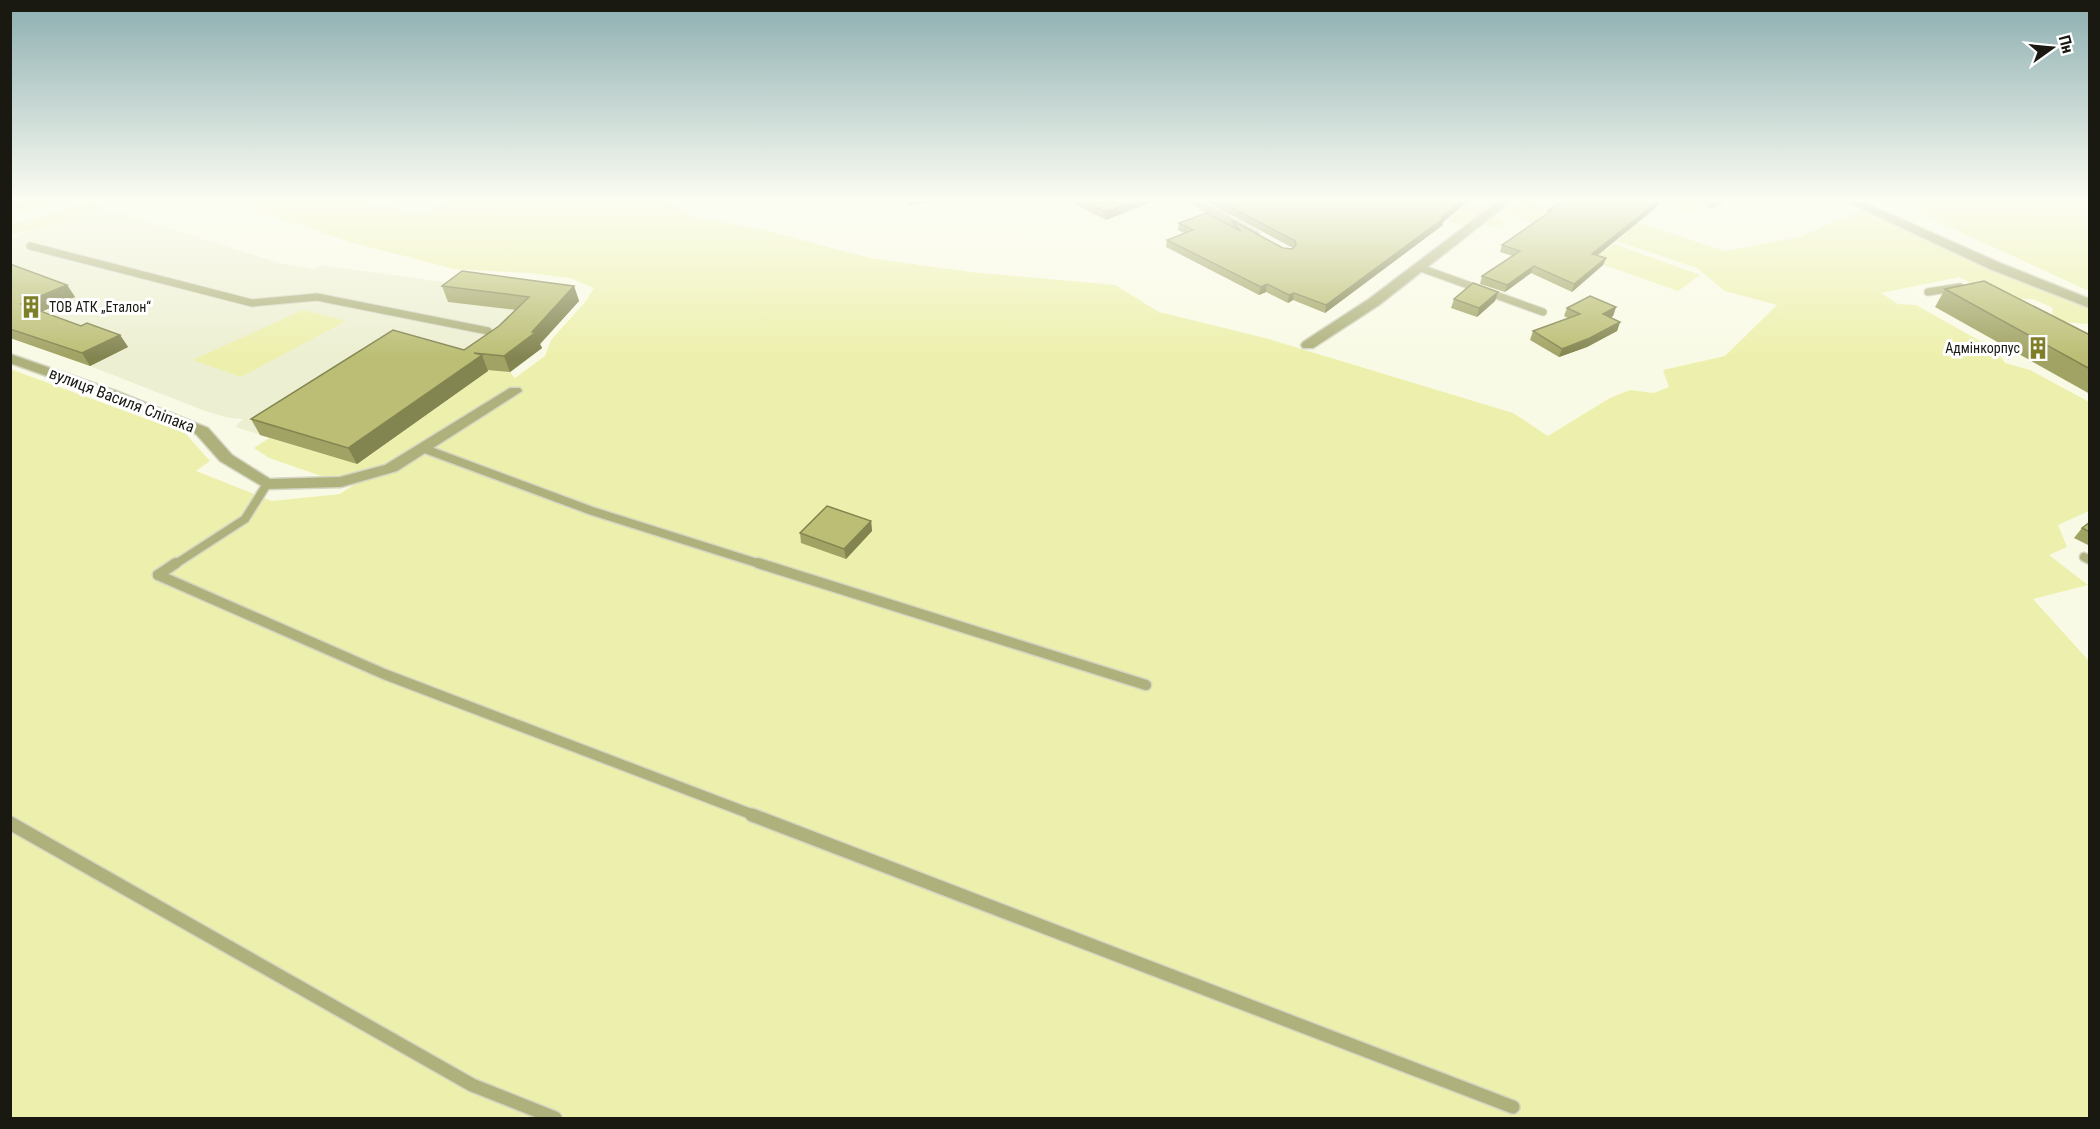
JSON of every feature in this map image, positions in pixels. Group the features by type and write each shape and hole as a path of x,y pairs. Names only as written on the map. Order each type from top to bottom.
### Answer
{"street":[{"path":"1308,345 1374,302 1438,252"},
{"path":"1963,252 2090,304"},
{"name":"вулиця Василя Сліпака","path":"10,358 111,394 202,431 226,458 267,484"},
{"path":"267,484 341,482 392,468 515,391"}],"lane":[{"path":"52,252 252,303 317,297 488,331"},
{"path":"1418,267 1543,312"},
{"path":"1928,292 1963,286 1973,292"},
{"path":"425,449 592,512 1146,685"},
{"path":"267,484 245,519 158,575 384,674 1513,1107"},
{"path":"10,823 472,1085 555,1119"}],"shaded area":[{"path":"10,252 243,252 280,263 313,269 321,265 579,301 561,321 532,346 542,348 510,372 490,370 357,464 235,427 243,419 229,418 205,411 11,338"}],"green space":[{"path":"387,252 846,252 869,258 971,272 1115,285 1159,312 1265,338 1513,413 1548,436 1610,398 1630,390 1654,393 1669,387 1663,370 1725,356 1777,305 1725,291 1697,268 1649,252 1952,252 2089,308 2089,324 2051,321 2053,308 2033,299 1999,298 1959,277 1881,293 1898,304 1916,305 1996,350 2005,363 2030,370 2089,402 2089,511 2058,525 2067,547 2049,555 2088,585 2033,599 2089,661 2089,1118 11,1118 10,369 185,433 210,461 196,471 272,501 340,494 378,469 330,479 269,458 254,448 269,438 357,464 490,370 510,372 515,378 545,356 551,340 586,301 594,288 570,278 529,273 454,269"},
{"path":"1581,252 1635,252 1700,275 1678,291 1576,255"},
{"path":"2003,252 2089,252 2089,291"},
{"path":"303,310 346,321 241,377 193,360"}],"building":[{"path":"1190,252 1398,252 1326,305 1294,293 1289,295 1267,284 1261,287"},
{"path":"1519,252 1595,252 1592,254 1606,258 1574,284 1534,266 1507,285 1482,276"},
{"path":"10,264 67,285 21,304 81,326 87,323 120,335 82,353 10,329"},
{"path":"462,271 574,286 532,332 536,332 504,356 474,353 482,355 348,448 251,419 393,330 464,350 499,326 529,297 442,286"},
{"path":"1984,281 2090,335 2090,344 2088,344 2090,345 2090,369 1945,289"},
{"path":"1473,283 1498,292 1479,308 1454,299"},
{"path":"1590,296 1616,307 1603,314 1620,322 1590,338 1562,349 1533,331 1580,314 1567,308"},
{"path":"827,506 871,521 844,549 800,533"},
{"path":"2090,522 2090,532 2082,528"}],"place":[{"name":"ТОВ АТК „Еталон“","path":"31,307"},
{"name":"Адмінкорпус","path":"2038,348"}]}
